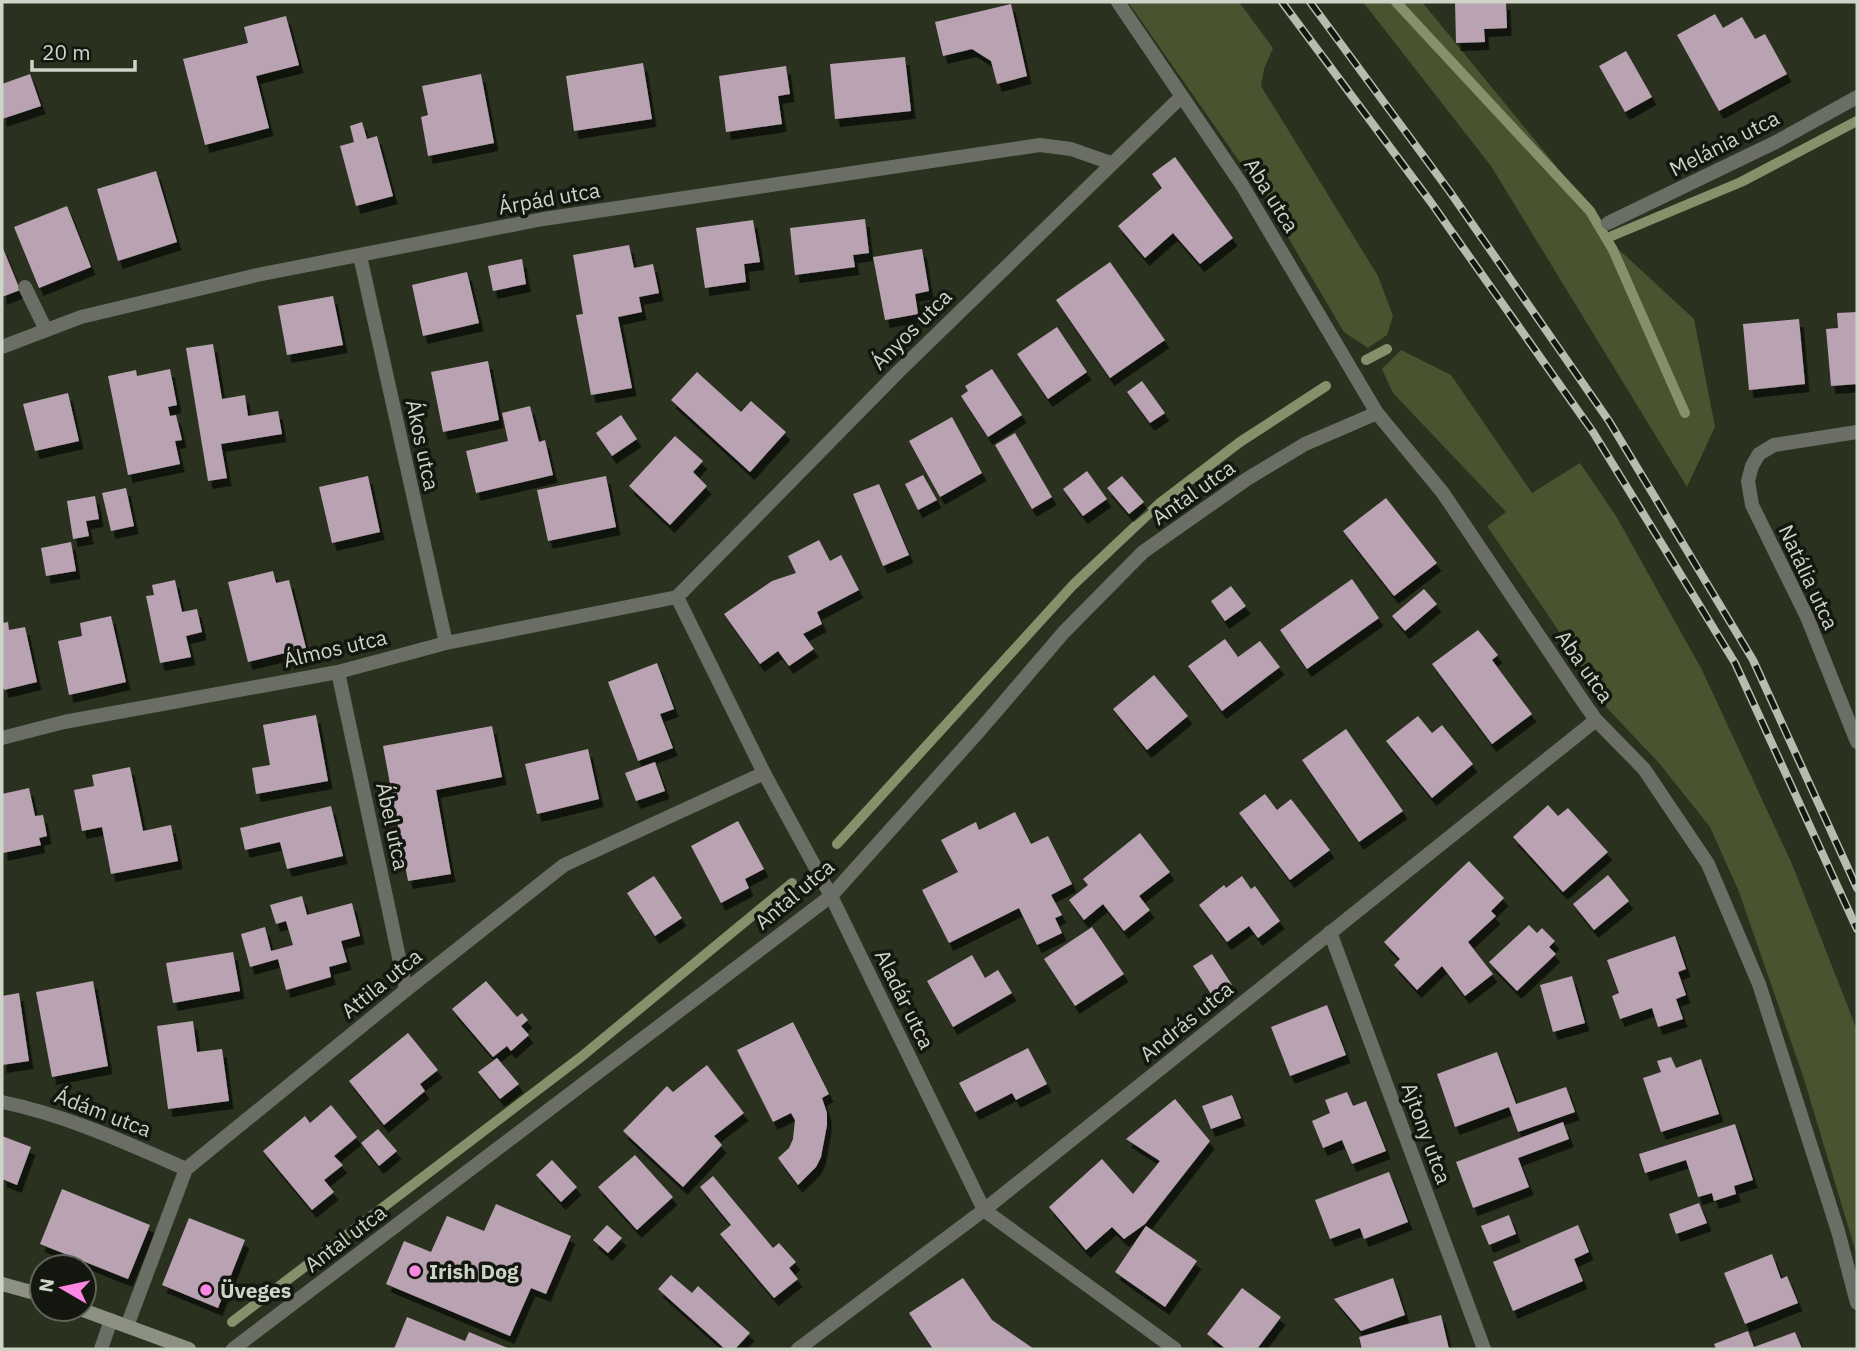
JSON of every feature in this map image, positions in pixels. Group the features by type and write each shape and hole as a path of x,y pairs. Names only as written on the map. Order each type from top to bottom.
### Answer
{"main road":[{"path":"2,1284 28,1291"},
{"path":"98,1315 189,1349"}],"street":[{"name":"Aba utca","path":"1118,2 1242,185 1377,413 1443,493 1596,720 1644,769 1708,864 1759,984 1838,1231 1857,1303"},
{"name":"Ányos utca","path":"677,597 898,372 1181,97"},
{"name":"Melánia utca","path":"1608,223 1776,142 1857,97"},
{"name":"Árpád utca","path":"2,346 80,317 257,275 542,219 1040,145 1071,149 1111,163"},
{"name":"Ákos utca","path":"360,256 446,643"},
{"path":"26,287 46,330"},
{"name":"Antal utca","path":"233,1349 831,895 980,730 1064,632 1143,552 1247,479 1305,444 1377,413"},
{"name":"Natália utca","path":"1857,432 1774,445 1759,454 1748,481 1752,505 1807,617 1857,742"},
{"name":"Álmos utca","path":"2,738 64,722 338,672 446,643 677,597"},
{"name":"Aladár utca","path":"677,597 764,773 831,895 984,1210 1175,1349"},
{"name":"Ábel utca","path":"338,672 406,990"},
{"name":"András utca","path":"798,1349 984,1210 1596,720"},
{"name":"Attila utca","path":"186,1169 564,865 764,773"},
{"name":"Ajtony utca","path":"1330,932 1484,1349"},
{"name":"Ádám utca","path":"2,1102 38,1110 186,1169"},
{"path":"127,1326 186,1169"},
{"path":"101,1349 111,1320"}],"green space":[{"path":"1128,2 1239,2 1273,48 1264,69 1261,86 1378,276 1393,316 1387,335 1368,348 1344,332 1263,195"},
{"path":"1363,2 1422,2 1592,210 1616,247 1694,319 1715,427 1687,487 1491,166"},
{"path":"1401,350 1451,375 1532,493 1580,463 1616,516 1702,670 1792,864 1857,1030 1857,1256 1804,1079 1739,892 1710,827 1659,763 1607,708 1487,526 1506,512 1393,393 1382,369"}],"building":[{"path":"1455,2 1506,2 1507,28 1484,29 1485,42 1456,43"},
{"path":"1011,4 1027,76 997,84 991,61 972,49 943,56 935,22"},
{"path":"1715,14 1723,28 1742,17 1755,39 1765,34 1787,74 1719,111 1677,35"},
{"path":"286,16 299,65 256,76 269,128 205,145 183,59 248,43 244,27"},
{"path":"1626,51 1652,97 1625,112 1599,66"},
{"path":"905,57 911,111 835,119 830,64"},
{"path":"643,63 652,119 574,131 566,76"},
{"path":"786,66 790,94 778,96 782,124 726,132 719,76"},
{"path":"30,74 41,106 2,119 2,84"},
{"path":"481,74 494,143 428,156 421,117 428,115 422,86"},
{"path":"362,122 367,139 377,136 393,196 356,206 340,146 354,142 350,126"},
{"path":"1175,157 1233,238 1200,264 1173,233 1145,258 1118,226 1162,188 1152,174"},
{"path":"156,171 177,242 118,261 97,189"},
{"path":"67,206 91,267 39,288 14,227"},
{"path":"865,219 869,253 853,255 855,267 795,275 790,228"},
{"path":"753,220 760,262 744,264 746,282 705,288 696,228"},
{"path":"629,245 634,268 653,264 659,293 639,297 642,312 618,317 632,388 591,395 576,315 583,314 573,255"},
{"path":"2,246 20,290 2,297"},
{"path":"922,249 929,291 915,294 918,314 885,320 873,257"},
{"path":"522,259 526,284 493,291 488,266"},
{"path":"1110,262 1165,340 1110,378 1056,300"},
{"path":"467,272 479,323 423,336 412,285"},
{"path":"333,296 343,345 287,355 278,306"},
{"path":"1857,312 1857,384 1831,386 1826,329 1838,328 1837,313"},
{"path":"1799,319 1805,384 1749,390 1743,324"},
{"path":"1057,327 1087,372 1048,399 1017,354"},
{"path":"213,344 222,399 245,395 248,416 278,411 282,434 221,444 227,478 208,481 186,348"},
{"path":"488,361 499,420 443,432 431,372"},
{"path":"170,369 177,405 168,407 170,416 176,415 182,440 175,441 180,464 128,475 108,376 136,370 137,376"},
{"path":"992,369 1022,415 988,437 961,396 968,391 965,386"},
{"path":"697,372 741,412 751,401 786,432 750,472 671,400"},
{"path":"1142,381 1165,413 1150,423 1127,392"},
{"path":"68,393 79,441 35,451 23,404"},
{"path":"530,406 539,442 545,440 553,475 476,493 466,451 508,441 502,413"},
{"path":"621,415 637,439 612,456 596,433"},
{"path":"952,417 982,473 940,497 909,441"},
{"path":"1015,433 1052,497 1032,509 995,445"},
{"path":"675,436 703,461 693,472 707,486 670,525 629,486"},
{"path":"1087,471 1107,499 1083,516 1063,489"},
{"path":"923,475 937,500 918,510 905,484"},
{"path":"368,476 380,532 332,543 319,487"},
{"path":"606,476 616,527 548,541 537,490"},
{"path":"1122,476 1144,502 1129,514 1107,488"},
{"path":"879,484 909,555 883,566 853,494"},
{"path":"126,488 134,526 111,531 102,493"},
{"path":"95,496 99,519 86,521 89,536 73,539 67,501"},
{"path":"1386,498 1437,563 1394,596 1343,531"},
{"path":"819,540 830,561 841,555 859,590 817,612 822,624 803,634 814,649 789,666 778,651 760,664 724,614 772,581 796,573 788,556"},
{"path":"71,542 76,571 46,576 41,548"},
{"path":"273,571 276,583 289,580 306,648 248,662 228,582"},
{"path":"1352,579 1379,618 1307,669 1280,630"},
{"path":"175,580 182,612 197,609 202,632 186,636 191,657 160,663 146,596 154,595 152,585"},
{"path":"1231,586 1246,606 1225,621 1211,601"},
{"path":"1424,589 1437,604 1405,631 1392,616"},
{"path":"111,616 126,682 69,695 58,641 82,636 80,623"},
{"path":"8,622 9,630 25,627 37,682 4,690 2,623"},
{"path":"1478,630 1498,655 1492,660 1532,714 1492,744 1432,664"},
{"path":"1225,639 1238,657 1260,641 1280,667 1222,711 1188,666"},
{"path":"657,663 674,709 660,714 673,748 638,761 608,682"},
{"path":"1154,675 1188,716 1147,750 1113,709"},
{"path":"316,715 328,781 256,794 252,768 270,765 263,725"},
{"path":"1418,716 1432,733 1442,725 1473,764 1432,798 1386,741"},
{"path":"492,726 502,777 436,790 451,874 408,881 383,746"},
{"path":"1346,729 1403,811 1359,842 1302,760"},
{"path":"588,749 599,799 537,814 525,764"},
{"path":"655,762 665,791 636,801 625,773"},
{"path":"130,767 143,831 171,825 178,861 111,874 102,827 82,831 74,790 94,786 92,775"},
{"path":"29,788 35,816 43,815 47,836 39,838 41,845 3,853 2,794"},
{"path":"1265,794 1277,810 1291,799 1330,850 1290,880 1239,813"},
{"path":"1548,805 1558,816 1568,808 1608,852 1563,892 1513,837"},
{"path":"331,806 343,856 287,869 280,842 245,850 240,828"},
{"path":"1015,812 1031,844 1048,836 1072,884 1051,895 1062,915 1055,918 1062,933 1037,945 1019,908 949,943 922,890 958,872 941,840 976,822 979,830"},
{"path":"738,821 764,869 745,879 749,888 721,903 691,846"},
{"path":"1140,833 1170,872 1139,896 1150,910 1124,931 1103,904 1084,920 1069,900 1088,885 1083,879"},
{"path":"1469,861 1504,898 1491,911 1496,916 1468,942 1493,974 1465,996 1442,966 1417,990 1394,965 1400,959 1384,942"},
{"path":"1608,875 1629,901 1594,930 1573,904"},
{"path":"654,876 682,918 655,936 627,893"},
{"path":"1242,876 1251,889 1255,886 1280,921 1258,938 1249,926 1227,942 1199,905 1224,885 1226,888"},
{"path":"302,896 307,915 352,903 360,936 341,941 347,962 329,967 331,977 286,990 278,959 250,967 241,934 265,927 271,951 293,945 286,921 276,924 270,905"},
{"path":"1529,925 1537,933 1542,928 1555,941 1549,947 1556,954 1517,991 1489,962"},
{"path":"1092,927 1124,974 1075,1006 1044,959"},
{"path":"1675,936 1686,969 1678,972 1686,995 1676,999 1683,1019 1658,1027 1652,1008 1620,1019 1612,996 1619,993 1607,960"},
{"path":"233,952 240,991 173,1003 166,963"},
{"path":"1212,954 1232,985 1213,997 1193,966"},
{"path":"972,955 985,978 998,970 1012,993 953,1027 927,981"},
{"path":"1572,976 1585,1023 1553,1032 1540,985"},
{"path":"93,981 108,1066 52,1077 36,992"},
{"path":"486,981 517,1017 522,1013 528,1020 521,1026 529,1035 511,1051 507,1046 493,1057 452,1009"},
{"path":"19,993 29,1061 2,1065 2,996"},
{"path":"1327,1005 1346,1055 1290,1076 1271,1027"},
{"path":"193,1021 197,1052 222,1049 229,1101 168,1109 157,1026"},
{"path":"793,1022 829,1094 822,1098 827,1113 827,1125 821,1157 816,1167 798,1185 778,1158 789,1148 795,1120 791,1113 773,1122 737,1050"},
{"path":"408,1033 438,1070 420,1084 425,1091 384,1125 349,1081"},
{"path":"1028,1048 1047,1084 1016,1100 1012,1093 975,1112 959,1083"},
{"path":"1497,1052 1516,1104 1566,1087 1575,1112 1518,1132 1509,1107 1455,1127 1437,1074"},
{"path":"1671,1057 1676,1068 1701,1059 1719,1114 1661,1132 1643,1078 1661,1072 1657,1061"},
{"path":"497,1058 519,1084 500,1099 478,1072"},
{"path":"707,1065 744,1113 714,1136 722,1145 683,1187 623,1131 667,1086 673,1092"},
{"path":"1347,1092 1353,1106 1366,1101 1386,1151 1352,1164 1342,1140 1323,1148 1312,1121 1330,1113 1325,1100"},
{"path":"1232,1095 1241,1118 1211,1129 1202,1106"},
{"path":"1175,1099 1210,1141 1145,1224 1124,1239 1112,1227 1086,1250 1049,1207 1102,1159 1133,1194 1160,1161 1126,1139"},
{"path":"331,1105 357,1137 334,1156 343,1165 324,1180 334,1192 312,1210 263,1151 305,1116 310,1123"},
{"path":"1563,1122 1569,1139 1518,1158 1529,1187 1473,1208 1456,1162"},
{"path":"1735,1124 1753,1180 1734,1186 1736,1194 1714,1201 1712,1193 1698,1197 1686,1160 1645,1173 1639,1154"},
{"path":"378,1129 397,1151 379,1166 361,1143"},
{"path":"2,1136 31,1147 17,1185 2,1179"},
{"path":"635,1155 673,1197 637,1230 598,1187"},
{"path":"552,1160 577,1187 561,1202 536,1175"},
{"path":"1389,1172 1408,1222 1364,1239 1360,1228 1330,1239 1315,1200"},
{"path":"713,1176 773,1248 779,1243 796,1262 789,1268 798,1279 774,1298 720,1234 731,1225 700,1187"},
{"path":"62,1189 150,1225 128,1279 98,1267 98,1253 63,1253 40,1244"},
{"path":"1699,1203 1707,1223 1676,1234 1669,1214"},
{"path":"496,1204 571,1236 546,1294 531,1288 510,1336 386,1284 404,1241 431,1252 447,1216 484,1231"},
{"path":"1509,1215 1516,1234 1489,1245 1481,1226"},
{"path":"189,1218 245,1240 218,1308 162,1285"},
{"path":"607,1225 622,1238 608,1253 593,1240"},
{"path":"1578,1225 1589,1252 1574,1259 1583,1281 1513,1311 1493,1262"},
{"path":"1146,1226 1197,1261 1165,1307 1115,1272"},
{"path":"1772,1254 1781,1279 1787,1276 1798,1303 1745,1324 1724,1273"},
{"path":"671,1275 692,1293 698,1286 750,1333 735,1349 725,1349 658,1289"},
{"path":"963,1278 992,1320 1034,1349 933,1349 909,1313"},
{"path":"1393,1278 1405,1315 1361,1331 1334,1299"},
{"path":"1242,1288 1281,1317 1257,1349 1226,1349 1207,1334"},
{"path":"1441,1315 1449,1349 1362,1349 1359,1337"},
{"path":"407,1317 465,1341 469,1332 510,1349 394,1349"},
{"path":"1748,1331 1754,1347 1795,1332 1802,1349 1716,1349 1714,1344"}],"waterway":[{"path":"1396,2 1590,211 1613,250 1685,413"},
{"path":"1607,238 1741,182 1857,121"},
{"path":"1366,360 1387,349"},
{"path":"837,844 1073,585 1160,503 1240,442 1326,386"},
{"path":"232,1322 581,1057 792,883"}],"railway":[{"path":"1282,2 1430,201 1593,432 1735,663 1857,929"},
{"path":"1310,2 1450,192 1609,421 1753,660 1857,888"}],"place":[{"name":"Irish Dog","path":"415,1271"},
{"name":"Üveges","path":"206,1290"}]}
